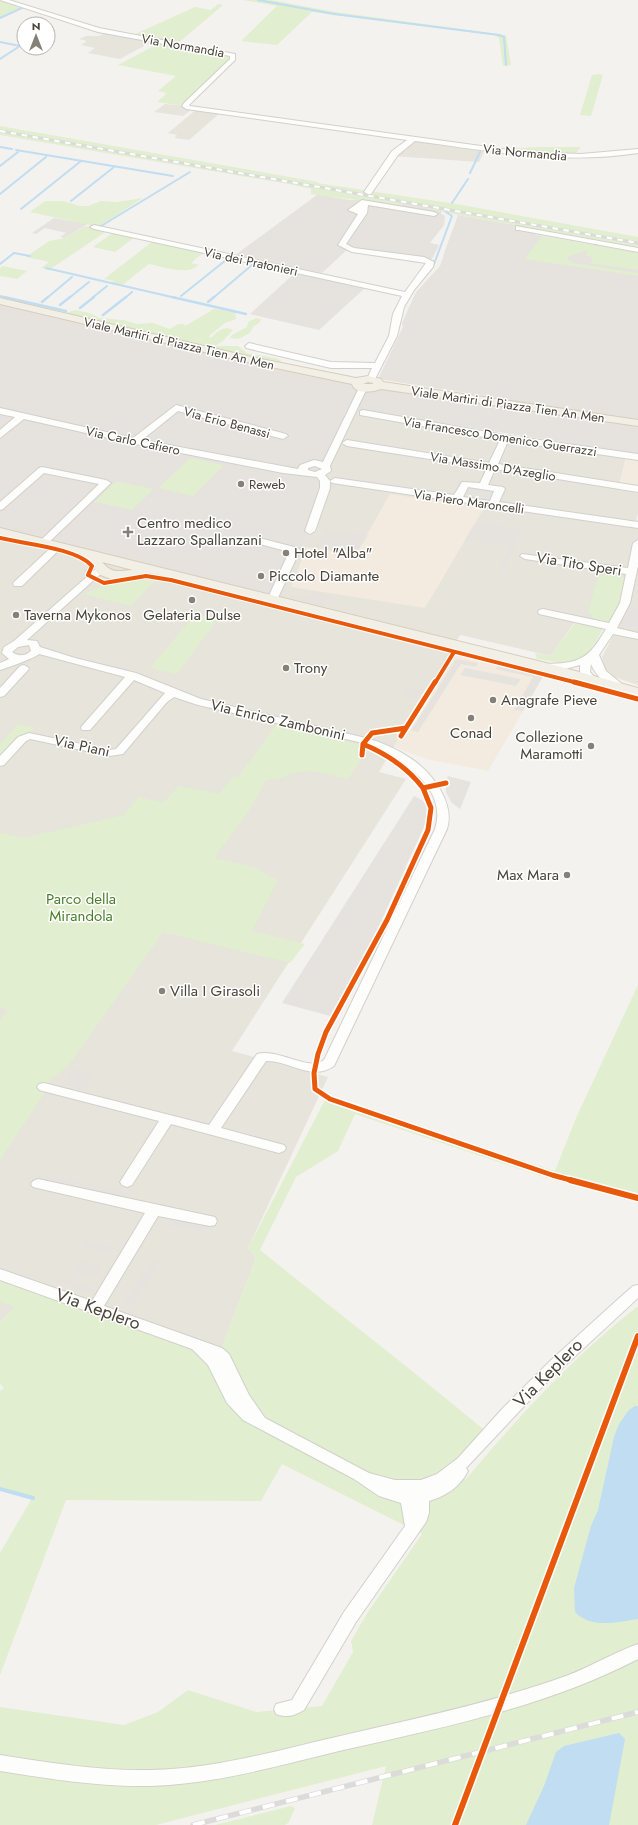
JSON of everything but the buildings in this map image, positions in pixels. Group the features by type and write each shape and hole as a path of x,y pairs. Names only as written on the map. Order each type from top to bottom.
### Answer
{"main road":[{"name":"Viale Martiri di Piazza Tien An Men","path":"0,301 360,385 375,382 638,424"},
{"path":"0,532 75,550 113,568 170,575 545,666 638,692"}],"street":[{"name":"Via Normandia","path":"2,0 98,30 233,55 233,59 186,104 185,106 188,108 412,140 550,156 597,156 638,151"},
{"path":"368,192 394,153 412,140"},
{"path":"363,213 352,210 365,202 434,214"},
{"path":"365,202 363,213 342,245 346,248 430,262 430,265 407,295 397,312 395,319 396,329 376,366 375,382"},
{"name":"Via dei Pratonieri","path":"94,227 407,295"},
{"path":"519,228 638,250"},
{"path":"249,346 331,365 376,366"},
{"path":"310,531 325,488 326,466 360,385"},
{"name":"Via Erio Benassi","path":"135,441 176,408 283,436"},
{"name":"Via Carlo Cafiero","path":"0,411 135,441 266,465 283,470 307,467"},
{"name":"Via Francesco Domenico Guerrazzi","path":"363,413 505,438 638,457"},
{"path":"0,435 22,416"},
{"path":"483,486 505,438"},
{"name":"Via Massimo D'Azeglio","path":"347,443 638,489"},
{"path":"307,467 333,448"},
{"path":"307,467 326,466"},
{"name":"Via Piero Maroncelli","path":"307,467 312,475 326,479 638,525"},
{"path":"0,507 42,470 106,484 43,543"},
{"path":"457,499 465,484 500,489 493,504"},
{"name":"Via Piero Maroncelli","path":"622,523 638,528"},
{"path":"263,542 295,550 272,600"},
{"path":"591,679 585,672 590,658 612,628 625,603 638,544"},
{"path":"18,584 58,546"},
{"name":"Via Tito Speri","path":"525,556 632,572"},
{"path":"0,662 7,648 36,628 80,587 113,568"},
{"path":"543,612 612,628 638,636"},
{"path":"0,694 28,655 36,628"},
{"path":"7,648 28,655"},
{"path":"7,648 28,655"},
{"path":"0,667 28,655"},
{"name":"Via Enrico Zambonini","path":"28,655 80,663 132,676 198,702 366,741 392,750 409,760 422,771 433,786 442,806 444,817 441,829 328,1066 314,1069 270,1056 262,1057 212,1131"},
{"path":"545,666 565,666 590,658"},
{"path":"590,658 598,669 618,686"},
{"path":"86,728 132,676"},
{"name":"Via Piani","path":"0,763 22,739 30,736 110,754 119,752 163,700 172,693"},
{"path":"44,1088 279,1148"},
{"path":"127,1182 167,1120"},
{"path":"38,1184 210,1221"},
{"path":"95,1308 120,1269 154,1210"},
{"name":"Via Keplero","path":"0,1274 197,1345 208,1352 214,1359 233,1401 239,1409 269,1428 362,1476 382,1490 394,1495 437,1492 447,1487 465,1463 507,1414 536,1384 585,1336 638,1290"},
{"path":"282,1709 291,1709 298,1705 350,1617 420,1517 423,1509 415,1494"},
{"path":"0,1763 92,1776 150,1778 194,1776 245,1766 516,1700 564,1684 621,1660 638,1651"}],"shaded area":[{"path":"107,32 155,40 120,59 88,53 95,48 81,45 87,41 79,39 86,36 99,36"},
{"path":"165,104 185,106 192,109 183,116 154,112"},
{"path":"197,109 220,113 189,140 174,138 177,135 168,133"},
{"path":"412,140 485,150 479,162 392,156"},
{"path":"317,195 349,200 370,200 400,206 404,203 441,211 441,214 445,216 444,225 430,243 439,245 432,259 349,248 322,273 234,256"},
{"path":"317,195 359,201 348,207 310,200"},
{"path":"458,215 535,229 531,234 638,253 638,420 378,379 403,327 402,323 416,292 440,266"},
{"path":"54,218 87,224 65,238 60,237 66,233 45,228 36,234 32,233"},
{"path":"497,222 535,229 531,233 542,236 518,267 443,256 452,231 488,234"},
{"path":"296,272 365,288 319,330 250,314"},
{"path":"0,303 245,361 638,425 638,454 346,408 310,531 272,600 0,532"},
{"path":"0,307 379,384 358,414 500,439 626,457 618,490 638,493 638,513 636,520 638,522 638,685 614,677 605,668 602,657 614,634 603,629 574,623 551,656 460,635 379,772 406,779 232,1051 328,1077 248,1248 256,1258 222,1347 200,1353 31,1292 0,1322"},
{"path":"627,456 638,458 638,488 619,485"},
{"path":"465,484 500,489 493,504 457,499"},
{"path":"390,494 484,508 425,608 291,587 307,547 356,554"},
{"path":"94,502 127,509 115,521 119,522 93,546 66,540 62,544 51,542"},
{"path":"475,523 523,530 502,573 499,572 509,547 465,540"},
{"path":"325,530 368,535 356,554 315,548"},
{"path":"314,592 330,595 322,606 289,597 292,594 308,598"},
{"path":"630,607 638,608 638,630 623,627 621,625"},
{"path":"454,652 545,674 488,771 426,759 394,747"},
{"path":"456,659 478,663 476,667 461,664 418,732 411,731"},
{"path":"498,666 543,676 523,711 514,710 533,677 495,669"},
{"path":"465,668 521,679 516,686 460,675"},
{"path":"406,687 423,691 417,699 399,695"},
{"path":"448,776 471,782 460,809 451,802 446,792"},
{"path":"414,796 422,800 426,805 428,814 423,829 377,930 330,1016 282,1003"},
{"path":"73,1069 94,1075 83,1090 62,1084"},
{"path":"38,1174 126,1191 129,1195 126,1199 34,1180"},
{"path":"172,1218 208,1226 205,1233 168,1225"},
{"path":"85,1240 114,1248 110,1253 81,1246"},
{"path":"153,1257 162,1260 132,1307 123,1305"},
{"path":"82,1260 103,1266 94,1279 74,1273"},
{"path":"60,1277 95,1289 91,1294 56,1282"}],"green space":[{"path":"0,0 2,0 24,7 0,18"},
{"path":"243,0 271,0 335,12 506,35 511,65 503,66 499,38 494,35 312,12 277,45 241,41 277,6"},
{"path":"218,4 223,5 177,44 234,56 185,106 157,102 167,93 158,91 176,76 118,65 161,42 131,36 195,7 211,10"},
{"path":"592,75 603,75 591,116 580,115"},
{"path":"0,126 318,182 317,183 456,204 638,237 638,247 458,215 404,203 400,206 311,194 311,189 289,184 0,135"},
{"path":"581,147 575,154 548,155 508,151 518,148"},
{"path":"143,198 98,227 30,212 45,201 63,201 80,206 88,206 101,201 117,202"},
{"path":"85,226 107,231 49,270 41,268 49,262 26,257 49,241 65,238"},
{"path":"114,232 135,237 115,252 93,247"},
{"path":"542,236 638,253 638,270 589,263 592,261 592,257 585,255 588,250 568,257 568,260 574,263 638,273 638,276 524,259"},
{"path":"153,241 204,252 191,263 199,265 188,270 175,270 149,264 121,286 111,284 114,281 104,279"},
{"path":"3,266 27,271 17,279 0,276 0,268"},
{"path":"214,309 235,312 236,319 225,323 210,335 209,337 212,337 224,328 233,330 223,341 215,346 238,346 247,353 275,358 282,361 278,363 218,351 218,348 66,313 75,310 90,313 99,318 123,320 137,324 153,323 170,329 178,324 184,324 185,326"},
{"path":"256,318 261,319 260,322 253,327 250,333 238,339 230,338 232,335 247,327 248,322"},
{"path":"190,458 224,465 193,496 158,488"},
{"path":"116,481 154,489 132,510 94,502"},
{"path":"599,574 628,578 615,617 609,624 595,621 591,614 588,613"},
{"path":"142,580 156,580 131,606 83,594 105,585"},
{"path":"195,614 218,619 177,674 150,668"},
{"path":"575,623 603,629 590,651 584,657 571,663 537,659 535,653 551,656"},
{"path":"18,724 35,728 0,768 0,744"},
{"name":"Parco della Mirandola","path":"277,724 370,747 348,779 318,772 303,771 277,779 266,780 248,812 214,858 257,868 263,873 278,880 252,931 305,944 290,963 163,932 68,1066 48,1081 51,1083 0,1160 0,1020 8,1010 0,1008 0,833 24,838 124,815 139,797 163,803 179,786 219,794 234,776 238,777"},
{"path":"638,985 638,1202 550,1179 355,1114 338,1151 296,1177 260,1250 483,1429 448,1470 466,1479 547,1388 591,1346 638,1306 638,1825 372,1825 386,1766 156,1825 0,1825 0,1707 124,1725 158,1712 188,1690 256,1712 322,1706 353,1652 351,1641 368,1612 422,1534 282,1464 261,1501 66,1500 0,1675 0,1553 32,1498 0,1489 0,1391 4,1388 0,1384 0,1322 15,1307 0,1301 0,1281 200,1353 222,1347 256,1258 248,1248 327,1096 555,1171 576,1118"},
{"path":"291,1806 295,1808 289,1822 285,1825 215,1825"}],"water":[{"path":"635,1406 638,1406 638,1619 613,1623 589,1621 575,1612 574,1588 591,1526 598,1510 614,1437 619,1424 629,1410"},
{"path":"619,1733 625,1739 609,1825 526,1825 544,1786 556,1752 564,1746"}],"waterway":[{"path":"258,0 334,14 499,35 504,37 506,65"},
{"path":"0,18 24,7"},
{"path":"0,42 20,46 0,59"},
{"path":"0,147 12,149"},
{"path":"16,150 173,176"},
{"path":"0,166 18,152"},
{"path":"470,173 480,152"},
{"path":"0,194 46,157"},
{"path":"21,209 81,161"},
{"path":"71,201 114,167"},
{"path":"101,226 190,172"},
{"path":"452,203 468,179"},
{"path":"429,271 434,264 452,216 446,212"},
{"path":"0,264 14,253 30,256"},
{"path":"181,296 226,260"},
{"path":"213,298 252,265"},
{"path":"46,268 176,298"},
{"path":"47,298 72,277"},
{"path":"69,298 89,282"},
{"path":"92,298 107,286"},
{"path":"125,298 132,292"},
{"path":"0,296 4,297"},
{"path":"4,297 66,311"},
{"path":"4,297 8,298"},
{"path":"42,302 48,297"},
{"path":"60,305 70,297"},
{"path":"80,308 94,297"},
{"path":"103,315 126,297"},
{"path":"172,297 246,314"},
{"path":"208,302 214,297"},
{"path":"0,1489 33,1498"}],"railway":[{"path":"0,131 638,243"},
{"path":"193,1825 638,1712"}],"cycle path":[{"path":"0,538 55,549 82,558 92,566 88,575 104,583 146,576 171,580 545,674 638,699"},
{"path":"401,736 454,652"},
{"path":"362,755 363,744 372,733 406,728"},
{"path":"363,744 380,752 404,767 423,788"},
{"path":"446,783 423,788 431,808 431,818 428,830 412,869 387,920 349,987 326,1032 318,1054 314,1073 315,1089 330,1099 552,1175 638,1198"},
{"path":"455,1825 638,1336"}],"place":[{"name":"Reweb","path":"241,484"},
{"name":"Centro medico Lazzaro Spallanzani","path":"128,532"},
{"name":"Hotel \"Alba\"","path":"286,553"},
{"name":"Piccolo Diamante","path":"261,576"},
{"name":"Gelateria Dulse","path":"192,600"},
{"name":"Taverna Mykonos","path":"16,615"},
{"name":"Trony","path":"286,668"},
{"name":"Anagrafe Pieve","path":"493,700"},
{"name":"Conad","path":"471,718"},
{"name":"Collezione Maramotti","path":"591,746"},
{"name":"Max Mara","path":"567,875"},
{"name":"Villa I Girasoli","path":"162,991"}]}
